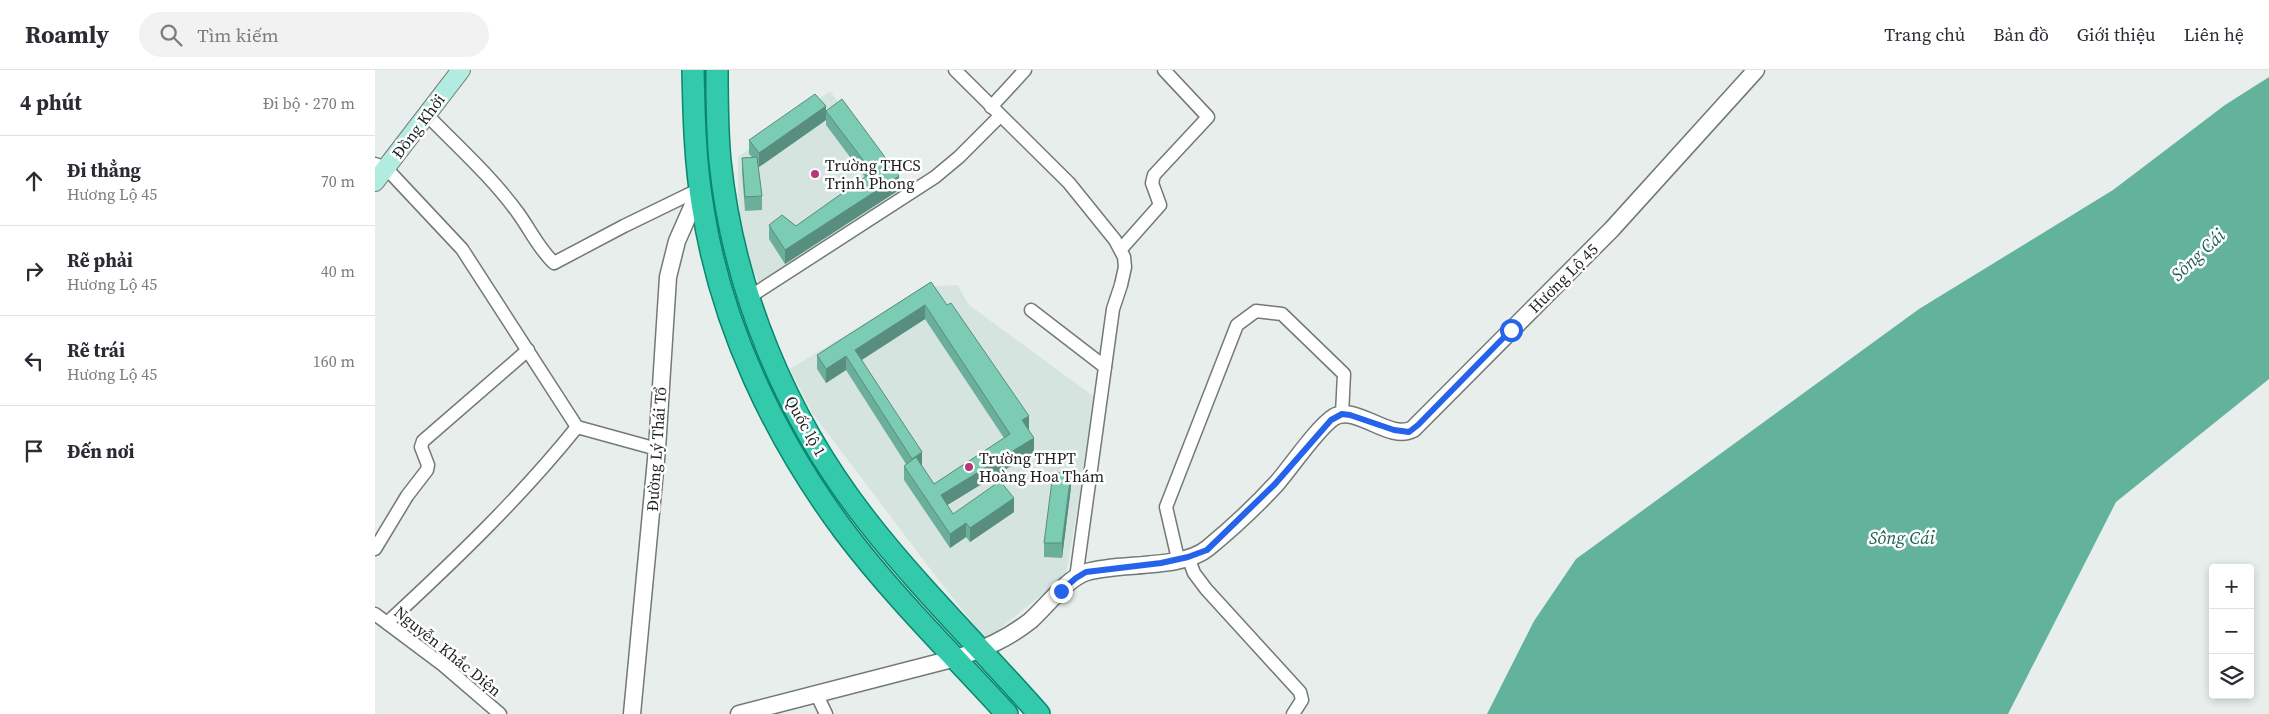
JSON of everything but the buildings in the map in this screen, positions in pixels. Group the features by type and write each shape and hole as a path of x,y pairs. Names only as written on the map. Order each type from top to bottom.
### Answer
{"highway":[{"name":"Quốc lộ 1","path":"693,70 694,113 700,189 713,259 726,307 748,365 792,452 844,530 871,564 1007,714"},
{"name":"Quốc lộ 1","path":"717,70 717,115 723,179 736,254 748,298 767,349 787,394 838,480 888,547 1039,714"}],"main road":[{"name":"Đồng Khởi","path":"379,171 461,70"}],"street":[{"path":"955,70 1069,183 1121,249 1124,257 1124,273 1113,309 1076,578"},
{"path":"748,298 935,177 959,157 996,112 1025,70"},
{"path":"1121,249 1160,205 1152,183 1154,175 1208,117 1164,70"},
{"name":"Hương Lộ 45","path":"1342,414 1400,432 1413,430 1612,229 1756,70"},
{"path":"426,114 497,188 518,213 542,252 554,264 624,226 700,189"},
{"path":"379,171 462,249 577,427 657,449"},
{"name":"Đường Lý Thái Tổ","path":"631,714 657,449 670,265 682,229 700,189"},
{"path":"1031,310 1105,367"},
{"path":"739,714 982,650 1005,638 1031,620 1076,578 1086,572 1150,565 1183,558 1207,550 1275,484 1331,420 1342,414 1344,374 1282,314 1256,312 1237,325 1166,507 1183,558 1206,589 1300,692 1302,700 1293,714"},
{"path":"375,549 407,496 427,470 428,465 421,447 423,441 528,350"},
{"path":"387,623 522,492 577,427"},
{"name":"Nguyễn Khắc Diện","path":"375,614 443,665 500,714"},
{"path":"817,695 827,714"}],"shaded area":[{"name":"Trường THCS Trịnh Phong","path":"830,91 904,192 760,285 742,245 738,194 738,157"},
{"name":"Trường THPT Hoàng Hoa Thám","path":"957,285 969,305 1096,398 1066,575 986,640 811,411 790,369 924,287"}],"water":[{"name":"Sông Cái","path":"2269,77 2269,379 2116,502 2008,714 1487,714 1534,621 1576,559 1919,309 2113,190 2225,105"}],"place":[{"name":"Trường THCS Trịnh Phong","path":"815,174"},
{"name":"Trường THPT Hoàng Hoa Thám","path":"969,467"}],"route":[{"path":"1061,591 1086,572 1161,563 1188,557 1207,550 1275,484 1320,431 1336,416 1342,414 1350,415 1394,430 1409,432 1511,330"}]}
